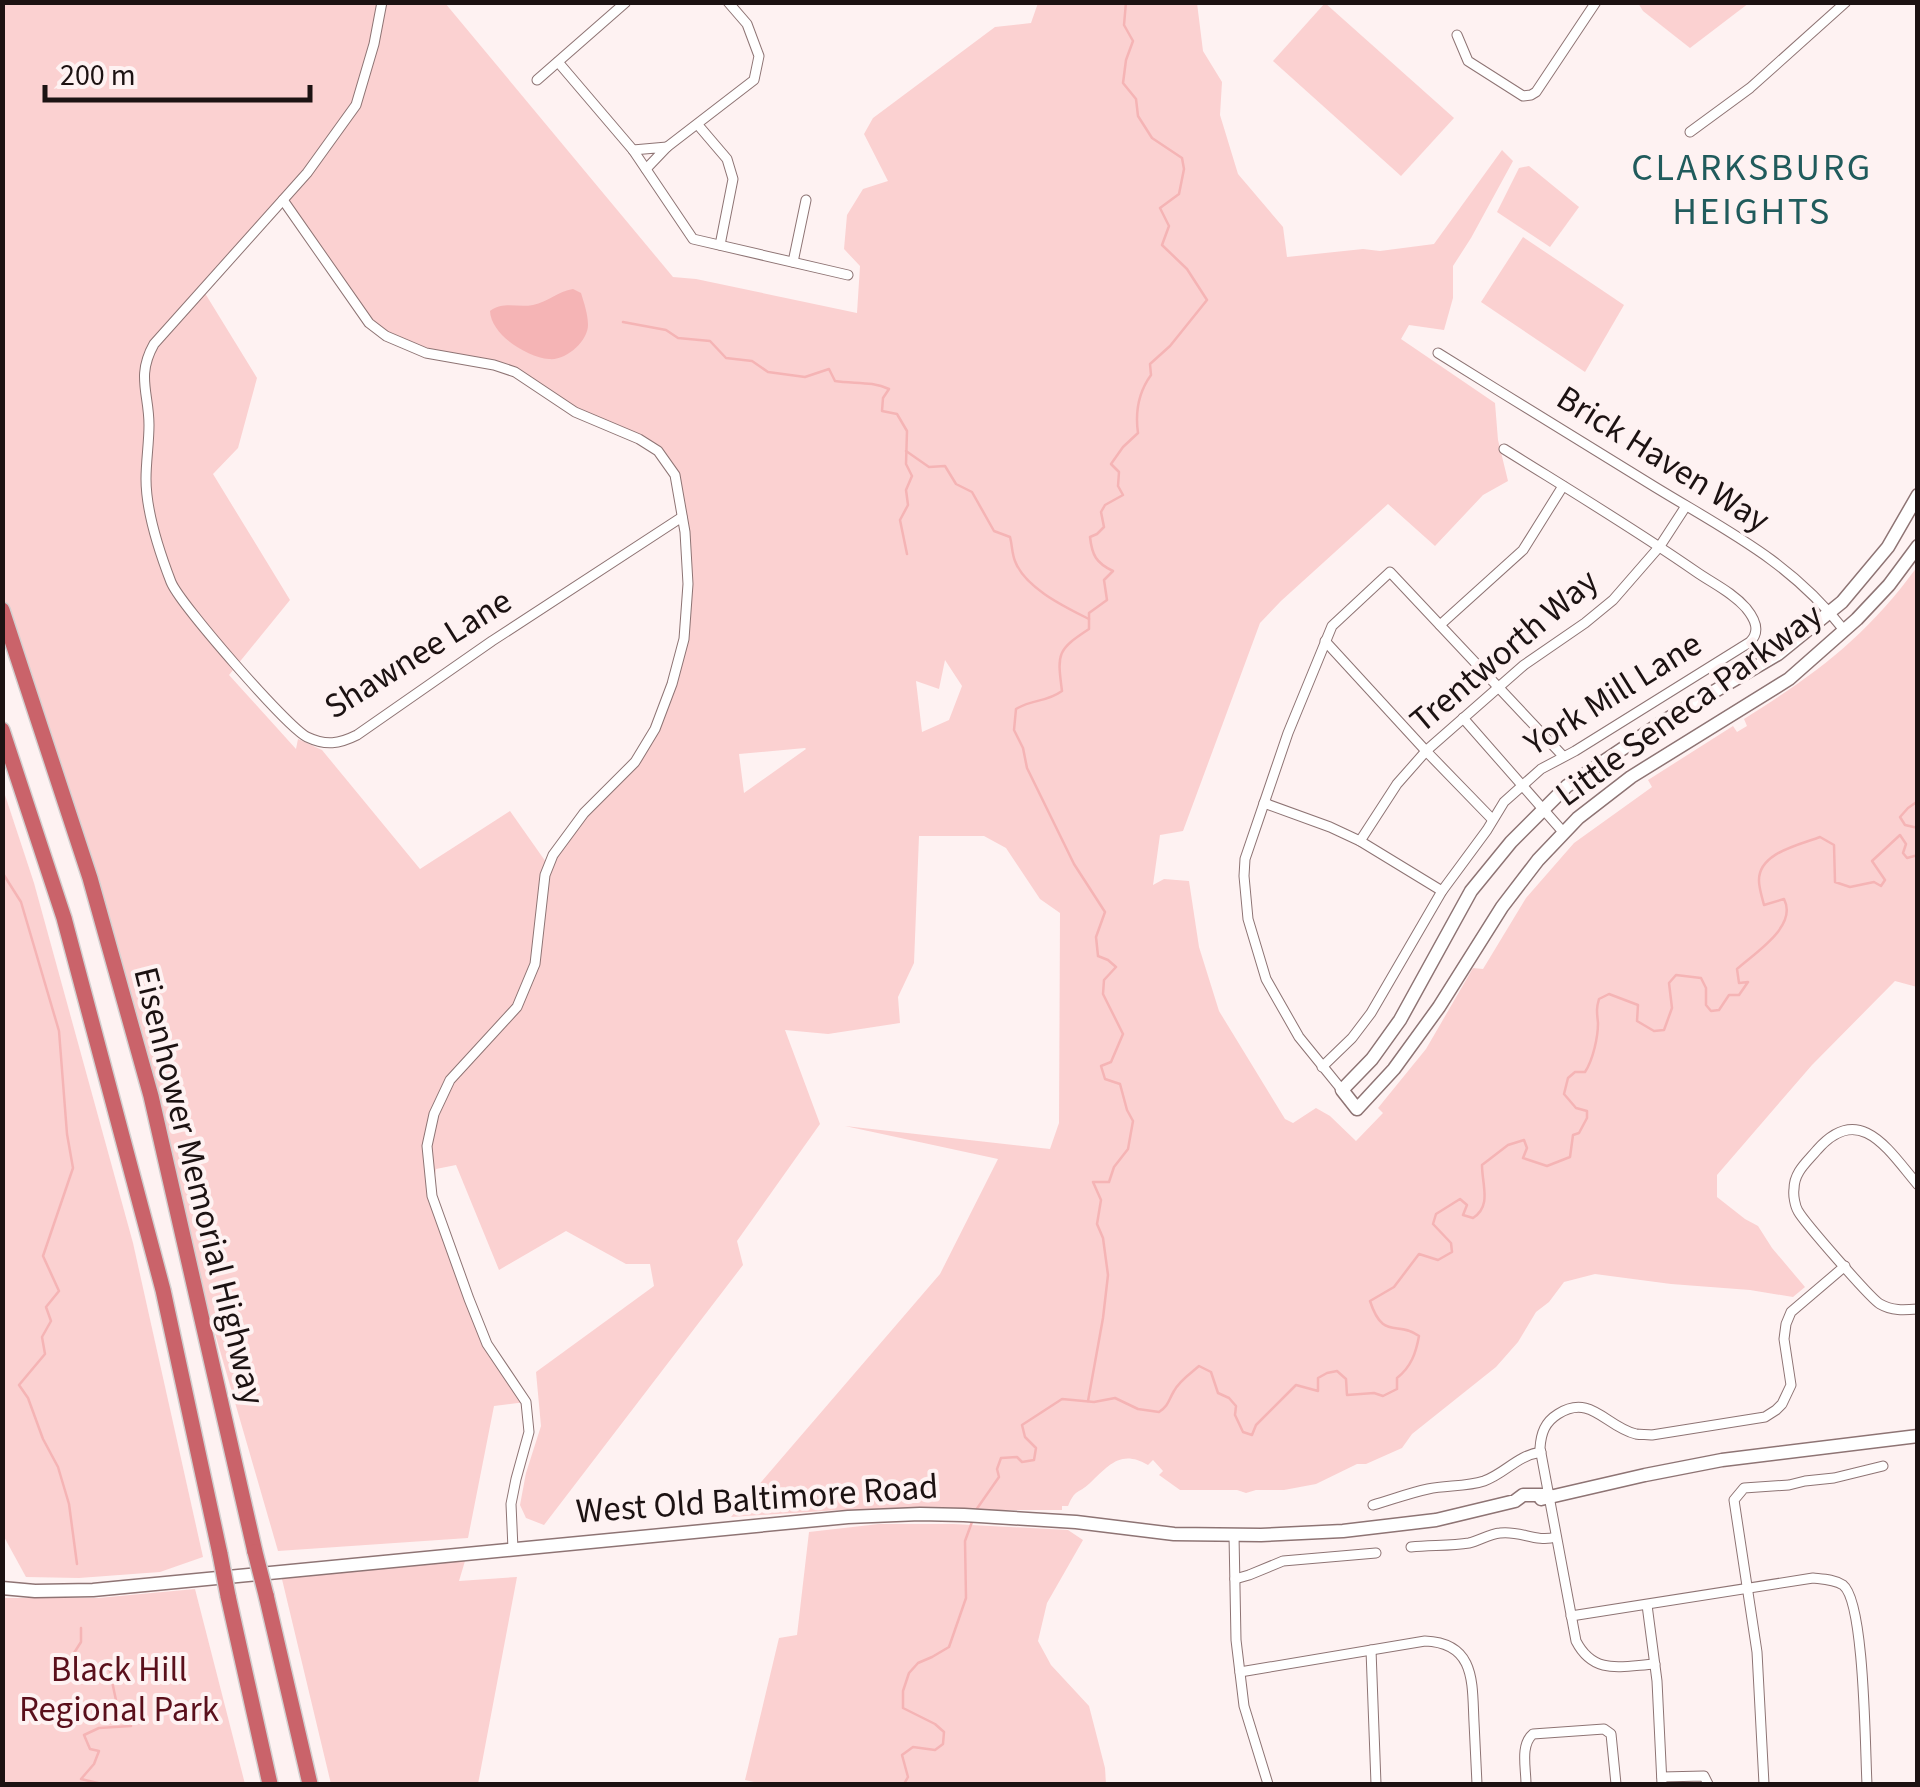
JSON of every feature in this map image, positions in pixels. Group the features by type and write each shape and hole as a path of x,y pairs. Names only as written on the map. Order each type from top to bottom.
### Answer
{"highway":[{"name":"Eisenhower Memorial Highway","path":"2,610 90,878 151,1096 310,1784"},
{"name":"Eisenhower Memorial Highway","path":"2,730 64,918 163,1290 270,1784"}],"street":[{"name":"Shawnee Lane","path":"382,2 356,105 307,174 154,344 146,358 142,376 149,421 146,482 152,522 172,586 241,670 300,732 324,743 340,744 682,516"},
{"path":"646,169 667,147 754,80 759,56 746,24 728,2"},
{"path":"1456,34 1468,60 1524,96 1531,96 1596,2"},
{"path":"1690,132 1750,88 1846,2"},
{"path":"537,80 621,4"},
{"path":"558,62 632,150 693,239 848,275"},
{"path":"698,125 727,159 733,179 720,245"},
{"path":"632,150 667,147"},
{"path":"283,200 368,323 386,336 426,354 494,364 516,372 575,412 658,451 676,475 688,584 684,638 672,684 655,729 634,762 584,813 553,855 545,875 535,964 517,1007 450,1080 434,1114 427,1146 432,1196 469,1299 488,1344 526,1402 529,1432 511,1504 514,1548"},
{"path":"794,262 806,200"},
{"name":"Brick Haven Way","path":"1438,354 1749,542 1783,568 1844,630"},
{"name":"York Mill Lane","path":"1322,1066 1371,1014 1442,890 1488,830 1504,802 1562,756 1756,636 1752,618 1735,598 1660,546 1504,449"},
{"path":"1440,625 1523,550 1563,486"},
{"name":"Little Seneca Parkway","path":"1918,495 1888,547 1842,602 1778,654 1567,786 1510,842 1471,891 1400,1020 1372,1059 1342,1090 1357,1109 1394,1069 1440,1007 1502,907 1538,860 1578,818 1631,777 1789,679 1889,585 1918,546"},
{"name":"Trentworth Way","path":"1360,841 1397,784 1426,751 1524,664 1585,624 1612,600 1660,546 1686,506"},
{"path":"1342,1090 1299,1038 1266,979 1248,919 1244,876 1245,859 1288,733 1332,626 1390,572 1562,756"},
{"path":"1326,641 1492,820"},
{"path":"1463,718 1564,833"},
{"path":"1264,803 1360,841 1442,890"},
{"path":"1918,1185 1879,1139 1868,1132 1849,1129 1828,1137 1796,1174 1794,1188 1796,1209 1877,1302 1896,1310 1918,1310"},
{"path":"1655,1664 1607,1667 1583,1655 1576,1641 1541,1452 1546,1425 1570,1408 1593,1410 1636,1434 1652,1435 1765,1416 1782,1404 1791,1385 1784,1339 1791,1312 1846,1266"},
{"name":"West Old Baltimore Road","path":"2,1588 93,1590 514,1548 920,1514 1076,1522 1174,1534 1343,1531 1436,1520 1515,1502 1524,1495 1548,1495 1722,1460 1918,1436"},
{"path":"1373,1505 1426,1489 1477,1484 1528,1454 1541,1452"},
{"path":"1764,1784 1757,1652 1734,1500 1744,1488 1789,1486 1884,1466"},
{"path":"1411,1547 1470,1543 1507,1532 1534,1539 1556,1537"},
{"path":"1234,1535 1236,1640 1244,1706 1268,1784"},
{"path":"1236,1578 1283,1561 1376,1552"},
{"path":"1571,1616 1812,1578 1842,1585 1855,1611 1860,1649 1867,1784"},
{"path":"1647,1606 1655,1664 1662,1781 1704,1776 1708,1784"},
{"path":"1240,1672 1440,1641 1461,1655 1472,1673 1477,1784"},
{"path":"1372,1650 1376,1784"},
{"path":"1526,1784 1525,1746 1533,1734 1604,1729 1612,1734 1616,1784"}],"green space":[{"path":"3,3 445,3 673,277 857,313 860,266 844,249 847,215 863,189 888,181 864,134 873,118 995,27 1031,23 1038,3 1197,3 1203,51 1222,82 1220,115 1238,174 1283,227 1287,257 1434,244 1502,150 1513,161 1453,266 1453,298 1444,330 1409,325 1401,339 1495,403 1498,440 1508,481 1483,495 1435,546 1388,504 1281,601 1260,623 1183,831 1160,835 1153,885 1164,879 1189,881 1199,947 1219,1011 1285,1119 1293,1123 1316,1108 1356,1141 1383,1113 1378,1108 1426,1049 1473,968 1483,969 1526,898 1574,843 1652,787 1648,780 1733,726 1737,732 1747,726 1744,719 1795,686 1859,634 1917,567 1917,987 1895,981 1812,1065 1717,1175 1717,1197 1758,1226 1805,1287 1793,1297 1595,1274 1564,1282 1536,1312 1518,1342 1496,1367 1412,1434 1402,1448 1316,1484 1246,1493 1180,1490 1159,1475 1163,1471 1153,1460 1148,1465 1123,1459 1075,1494 1062,1510 839,1510 731,1517 940,1274 998,1159 845,1126 1050,1149 1059,1123 1060,913 1040,899 1006,848 984,836 919,836 914,963 898,997 900,1023 828,1034 785,1030 820,1124 737,1241 743,1265 544,1525 526,1518 520,1505 541,1426 536,1372 654,1286 650,1264 626,1264 566,1231 499,1270 456,1165 436,1169 432,1196 487,1344 526,1402 494,1406 468,1538 278,1551 3,601","holes":["283,201 369,323 426,353 515,372 575,412 658,451 675,475 688,584 678,663 655,729 635,762 584,813 548,865 510,811 420,869 322,750 298,739 296,749 229,675 290,600 213,474 238,448 257,378 203,290","945,660 962,686 949,720 922,732 916,681 939,689","805,748 806,749 744,793 739,754"]},
{"path":"1325,3 1454,118 1401,176 1273,61"},
{"path":"1638,3 1749,3 1690,48"},
{"path":"1529,166 1579,207 1550,247 1497,212 1519,168"},
{"path":"1523,237 1624,305 1585,372 1481,302"},
{"path":"3,789 34,883 133,1243 203,1557 160,1572 26,1577 3,1535"},
{"path":"879,1524 1068,1530 1083,1540 1047,1603 1038,1641 1051,1665 1089,1706 1106,1784 763,1784 745,1780 779,1638 797,1635 809,1532"},
{"name":"Black Hill Regional Park","path":"465,1561 459,1581 517,1577 478,1784 331,1784 281,1575"},
{"name":"Black Hill Regional Park","path":"195,1589 245,1784 3,1784 3,1598 98,1598"}],"shaded area":[{"path":"573,289 581,293 588,325 580,343 562,357 549,359 521,349 503,336 492,320 490,311 495,308 533,305"}],"waterway":[{"path":"1088,1401 1108,1275 1097,1224 1101,1200 1093,1182 1109,1182 1114,1167 1128,1149 1133,1121 1120,1084 1105,1079 1101,1066 1111,1062 1123,1034 1103,994 1104,980 1116,967 1098,956 1096,937 1105,912 1074,864 1027,768 1014,730 1016,709 1062,691 1062,654 1089,629 1089,613 1107,600 1104,580 1113,571 1096,558 1090,537 1104,527 1101,512 1105,505 1123,495 1118,486 1119,472 1111,464 1138,433 1138,403 1151,375 1150,364 1207,300 1187,269 1162,245 1169,226 1160,208 1179,194 1184,169 1182,158 1152,138 1138,116 1136,99 1123,83 1133,41 1124,25 1126,2"},
{"path":"623,322 666,330 678,338 710,341 726,358 752,361 768,372 805,377 829,369 835,381 889,389 882,411 897,414 907,431 906,464 912,476 906,490 908,505 900,520 907,554"},
{"path":"906,451 929,467 945,466 956,484 972,492 994,531 1010,537 1015,561 1027,580 1089,619"},
{"path":"1918,801 1900,817 1905,825 1918,828"},
{"path":"976,1510 999,1477 1001,1458 1034,1460 1036,1448 1025,1437 1022,1425 1062,1399 1094,1402 1115,1398 1138,1409 1159,1412 1179,1384 1199,1366 1211,1372 1218,1393 1236,1406 1235,1415 1243,1432 1252,1435 1256,1425 1296,1385 1318,1391 1318,1378 1327,1373 1337,1371 1346,1379 1347,1395 1383,1396 1397,1389 1397,1378 1412,1359 1419,1336 1385,1325 1370,1301 1394,1287 1419,1254 1438,1260 1452,1252 1451,1243 1433,1224 1436,1214 1460,1199 1467,1205 1463,1215 1473,1218 1479,1213 1485,1194 1482,1165 1508,1145 1524,1140 1527,1148 1523,1158 1547,1166 1570,1157 1573,1135 1579,1133 1587,1111 1576,1108 1564,1094 1568,1078 1575,1072 1585,1072 1595,1048 1599,999 1609,994 1638,1005 1637,1021 1654,1031 1664,1030 1672,1008 1669,983 1676,975 1701,978 1706,988 1706,1005 1711,1011 1719,1010 1729,995 1739,995 1748,982 1739,983 1737,969 1773,938 1785,919 1784,899 1764,905 1759,884 1760,871 1772,857 1820,837 1834,845 1835,882 1850,887 1874,882 1881,886 1885,880 1872,861 1900,835 1906,844 1903,853 1907,858 1918,855"},
{"path":"2,872 21,902 59,1031 73,1168 43,1256 59,1291 46,1307 51,1321 42,1337 45,1354 19,1385 58,1467 69,1504 77,1564"},
{"path":"904,1784 908,1777 902,1755 913,1747 935,1750 943,1744 944,1732 903,1708 903,1691 909,1673 918,1663 949,1647 966,1598 965,1541 972,1522"},
{"path":"81,1628 81,1642 67,1664 84,1673 109,1667 117,1705 131,1726 99,1728 84,1735 90,1749 99,1751 81,1779 102,1784"}],"district":[{"name":"CLARKSBURG HEIGHTS","path":"1752,190"}]}
